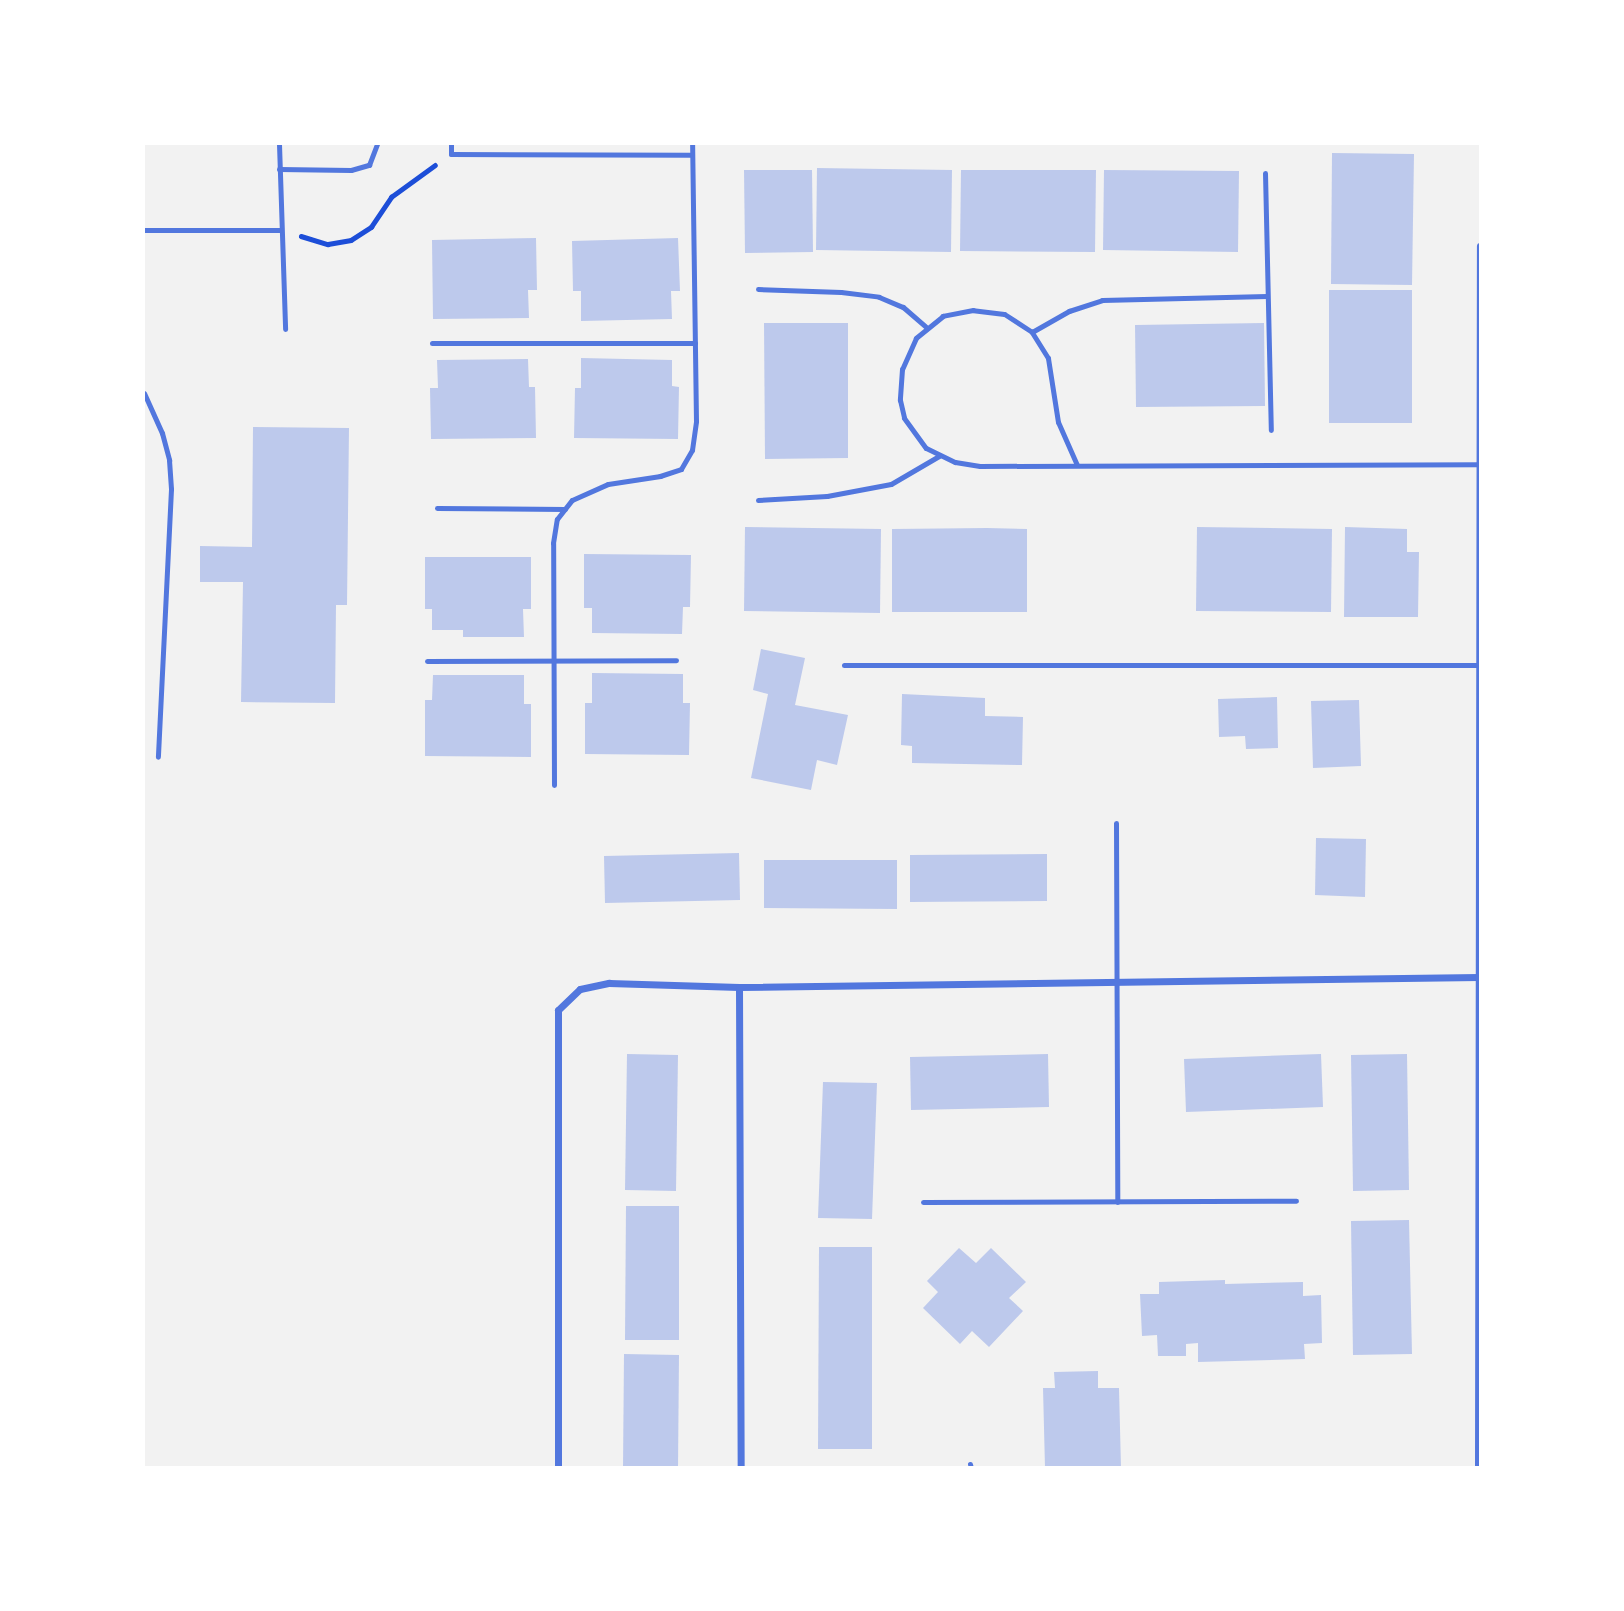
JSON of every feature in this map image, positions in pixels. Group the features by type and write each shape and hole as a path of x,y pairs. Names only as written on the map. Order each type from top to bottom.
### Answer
{"street":[{"path":"1478,1468 1480,246"},
{"path":"558,1468 558,1010 580,989 609,984 739,987 1479,977"},
{"path":"739,987 741,1468"}],"lane":[{"path":"279,144 280,230 285,251 285,329"},
{"path":"279,169 351,170 369,165 377,144"},
{"path":"451,144 451,154 691,155"},
{"path":"554,785 553,544 557,519 572,500 608,484 660,476 681,468 692,450 696,421 692,144"},
{"path":"1265,173 1271,430"},
{"path":"144,230 280,230"},
{"path":"758,289 841,292 878,297 903,307 926,327"},
{"path":"1032,332 1069,311 1102,300 1267,296"},
{"path":"1077,465 1058,422 1048,358 1032,332 1004,314 987,310 943,316 926,327 907,353 900,400 904,418 914,435 939,456 980,466 1479,464"},
{"path":"432,343 695,343"},
{"path":"144,393 162,433 169,460 171,489 158,758"},
{"path":"758,500 827,496 891,484 939,456"},
{"path":"437,508 565,509"},
{"path":"427,661 676,660"},
{"path":"845,665 1480,665"},
{"path":"1115,823 1117,1202"},
{"path":"923,1202 1296,1201"}],"path":[{"path":"280,230 328,244 351,240 371,227 391,197 451,154"}],"building":[{"path":"1332,153 1414,154 1412,285 1331,284"},
{"path":"817,168 952,170 951,252 816,250"},
{"path":"744,170 812,170 813,252 745,253"},
{"path":"961,170 1096,170 1095,252 960,251"},
{"path":"1104,170 1239,171 1238,252 1103,250"},
{"path":"536,238 537,290 528,290 529,318 433,319 432,240"},
{"path":"678,238 680,291 671,291 672,319 581,321 581,291 573,291 572,241"},
{"path":"1329,290 1412,290 1412,423 1329,423"},
{"path":"764,323 848,323 848,458 765,459"},
{"path":"1264,323 1265,406 1136,407 1135,325"},
{"path":"581,358 672,360 672,386 679,387 678,439 574,438 575,388 581,388"},
{"path":"528,359 529,387 535,387 536,438 431,439 430,388 438,388 437,360"},
{"path":"253,427 349,428 347,605 336,605 335,703 241,702 243,582 200,582 200,546 252,547"},
{"path":"745,527 881,529 880,613 744,611"},
{"path":"1197,527 1332,529 1331,612 1196,611"},
{"path":"1345,527 1407,529 1407,552 1419,552 1418,617 1344,617"},
{"path":"892,529 1027,529 1027,612 892,612"},
{"path":"584,554 691,555 690,607 683,607 682,634 592,633 592,608 584,608"},
{"path":"425,557 531,557 531,609 523,609 524,637 463,637 463,630 432,630 432,609 425,609"},
{"path":"761,649 805,658 795,705 848,715 837,765 817,760 811,790 751,778 768,694 753,690"},
{"path":"592,673 683,674 683,703 690,703 689,755 585,754 585,703 592,703"},
{"path":"433,675 524,675 524,704 531,704 531,757 425,756 425,700 432,700"},
{"path":"902,694 985,698 985,716 1023,717 1022,765 912,763 912,746 901,745"},
{"path":"1277,697 1278,748 1246,749 1245,736 1219,737 1218,699"},
{"path":"1359,700 1361,766 1313,768 1311,701"},
{"path":"1316,838 1366,839 1365,897 1315,895"},
{"path":"739,853 740,900 605,903 604,856"},
{"path":"1047,854 1047,901 910,902 910,855"},
{"path":"764,860 897,860 897,909 764,908"},
{"path":"627,1054 678,1055 676,1191 625,1190"},
{"path":"1048,1054 1049,1107 911,1110 910,1057"},
{"path":"1321,1054 1323,1107 1186,1112 1184,1059"},
{"path":"1407,1054 1409,1190 1353,1191 1351,1055"},
{"path":"823,1082 877,1083 872,1219 818,1218"},
{"path":"626,1206 679,1206 679,1340 625,1340"},
{"path":"1409,1220 1412,1354 1353,1355 1351,1221"},
{"path":"819,1247 872,1247 872,1449 818,1449"},
{"path":"959,1248 976,1263 991,1248 1026,1282 1009,1298 1023,1311 989,1347 972,1331 960,1344 923,1308 938,1292 927,1281"},
{"path":"1225,1280 1225,1284 1303,1282 1303,1296 1321,1295 1322,1343 1304,1344 1305,1359 1198,1362 1198,1343 1186,1344 1186,1356 1158,1356 1157,1335 1142,1336 1140,1294 1159,1294 1159,1282"},
{"path":"624,1354 679,1355 678,1468 623,1468"},
{"path":"1098,1371 1098,1388 1119,1388 1121,1468 1045,1468 1043,1388 1055,1388 1054,1372"}]}
